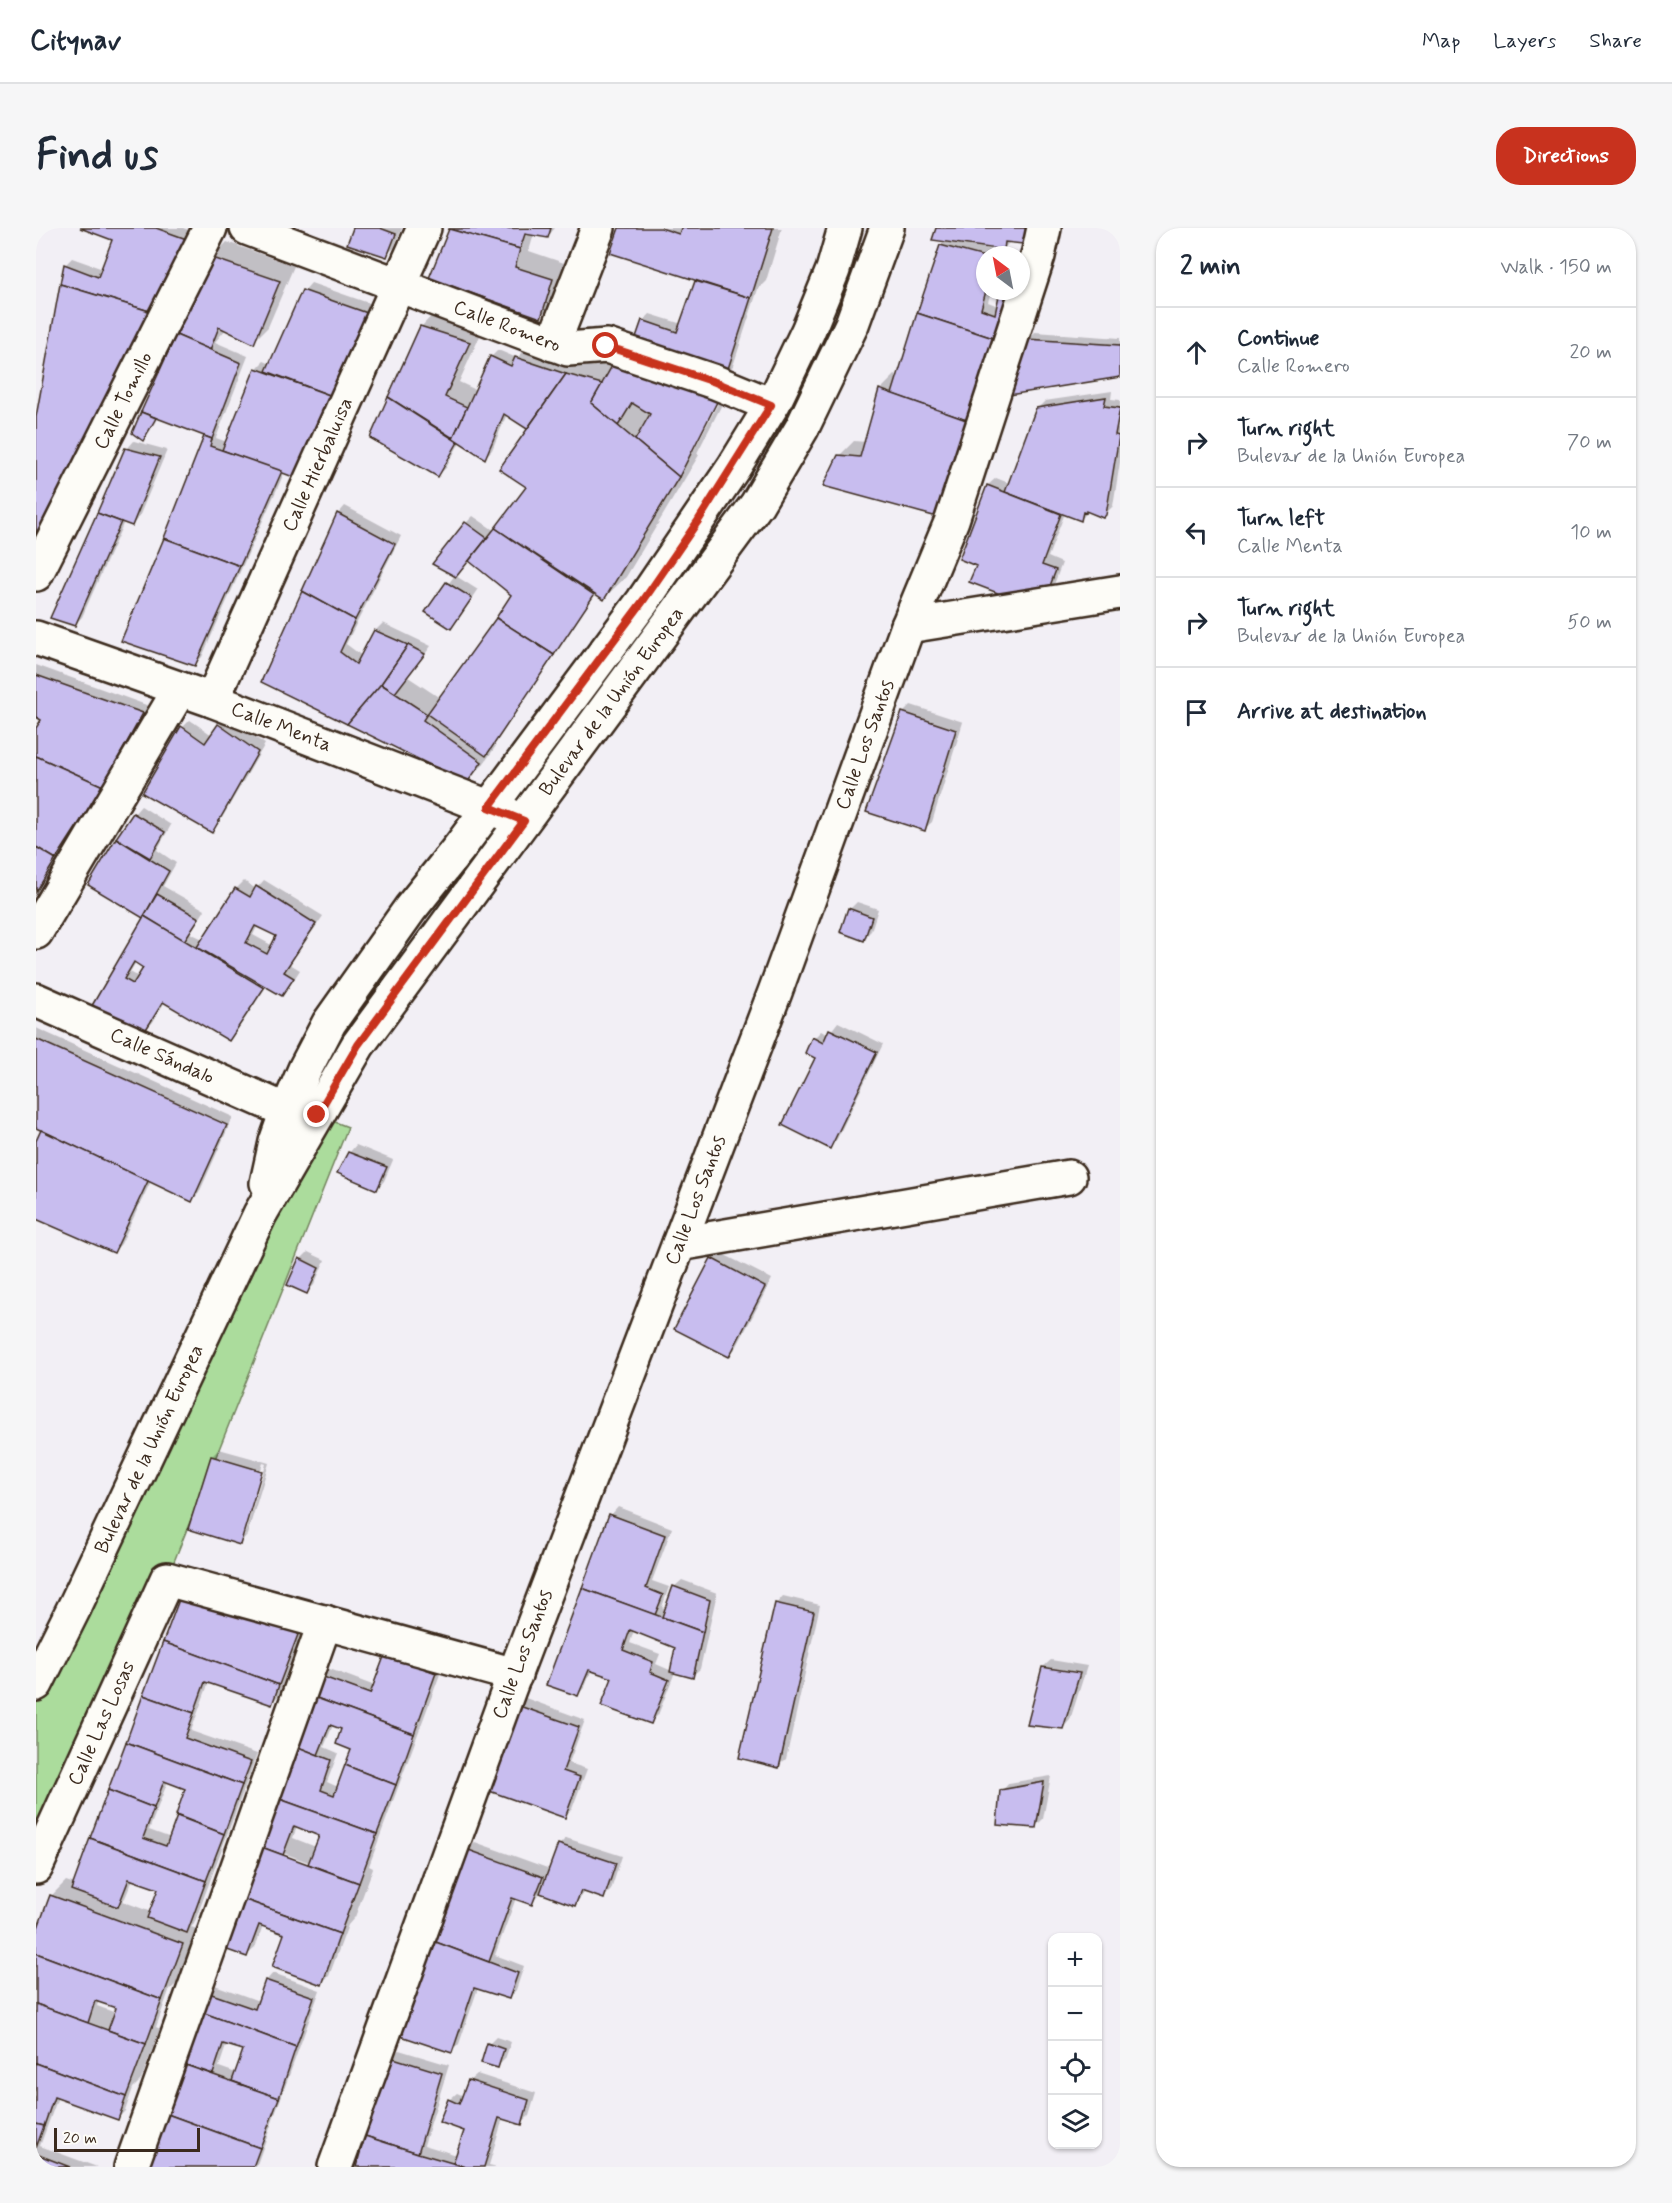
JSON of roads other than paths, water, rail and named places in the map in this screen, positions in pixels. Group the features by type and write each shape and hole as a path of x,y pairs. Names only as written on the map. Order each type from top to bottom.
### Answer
{"street":[{"name":"Calle Tomillo","path":"36,574 210,228"},
{"name":"Calle Romero","path":"247,228 553,344 568,349 606,346 715,382 771,405"},
{"name":"Calle Hierbaluisa","path":"212,700 424,228"},
{"path":"553,344 598,228"},
{"name":"Bulevar de la Unión Europea","path":"260,1214 276,1142 287,1111 305,1069 329,1023 410,909 643,601 728,476 771,405 808,331 833,270 845,228"},
{"name":"Bulevar de la Unión Europea","path":"36,1684 260,1214 358,1045 757,504 802,428 852,324 887,228"},
{"name":"Calle Los Santos","path":"335,2167 515,1675 783,970 908,626 952,520 1038,256 1044,228"},
{"path":"908,626 1120,592"},
{"name":"Calle Menta","path":"36,638 212,700 524,821"},
{"path":"36,932 180,689"},
{"name":"Calle Sándalo","path":"36,1000 287,1111"},
{"path":"679,1244 1069,1177"},
{"name":"Calle Las Losas","path":"36,1867 167,1579 325,1622"},
{"path":"130,2167 325,1622 515,1675"}]}
